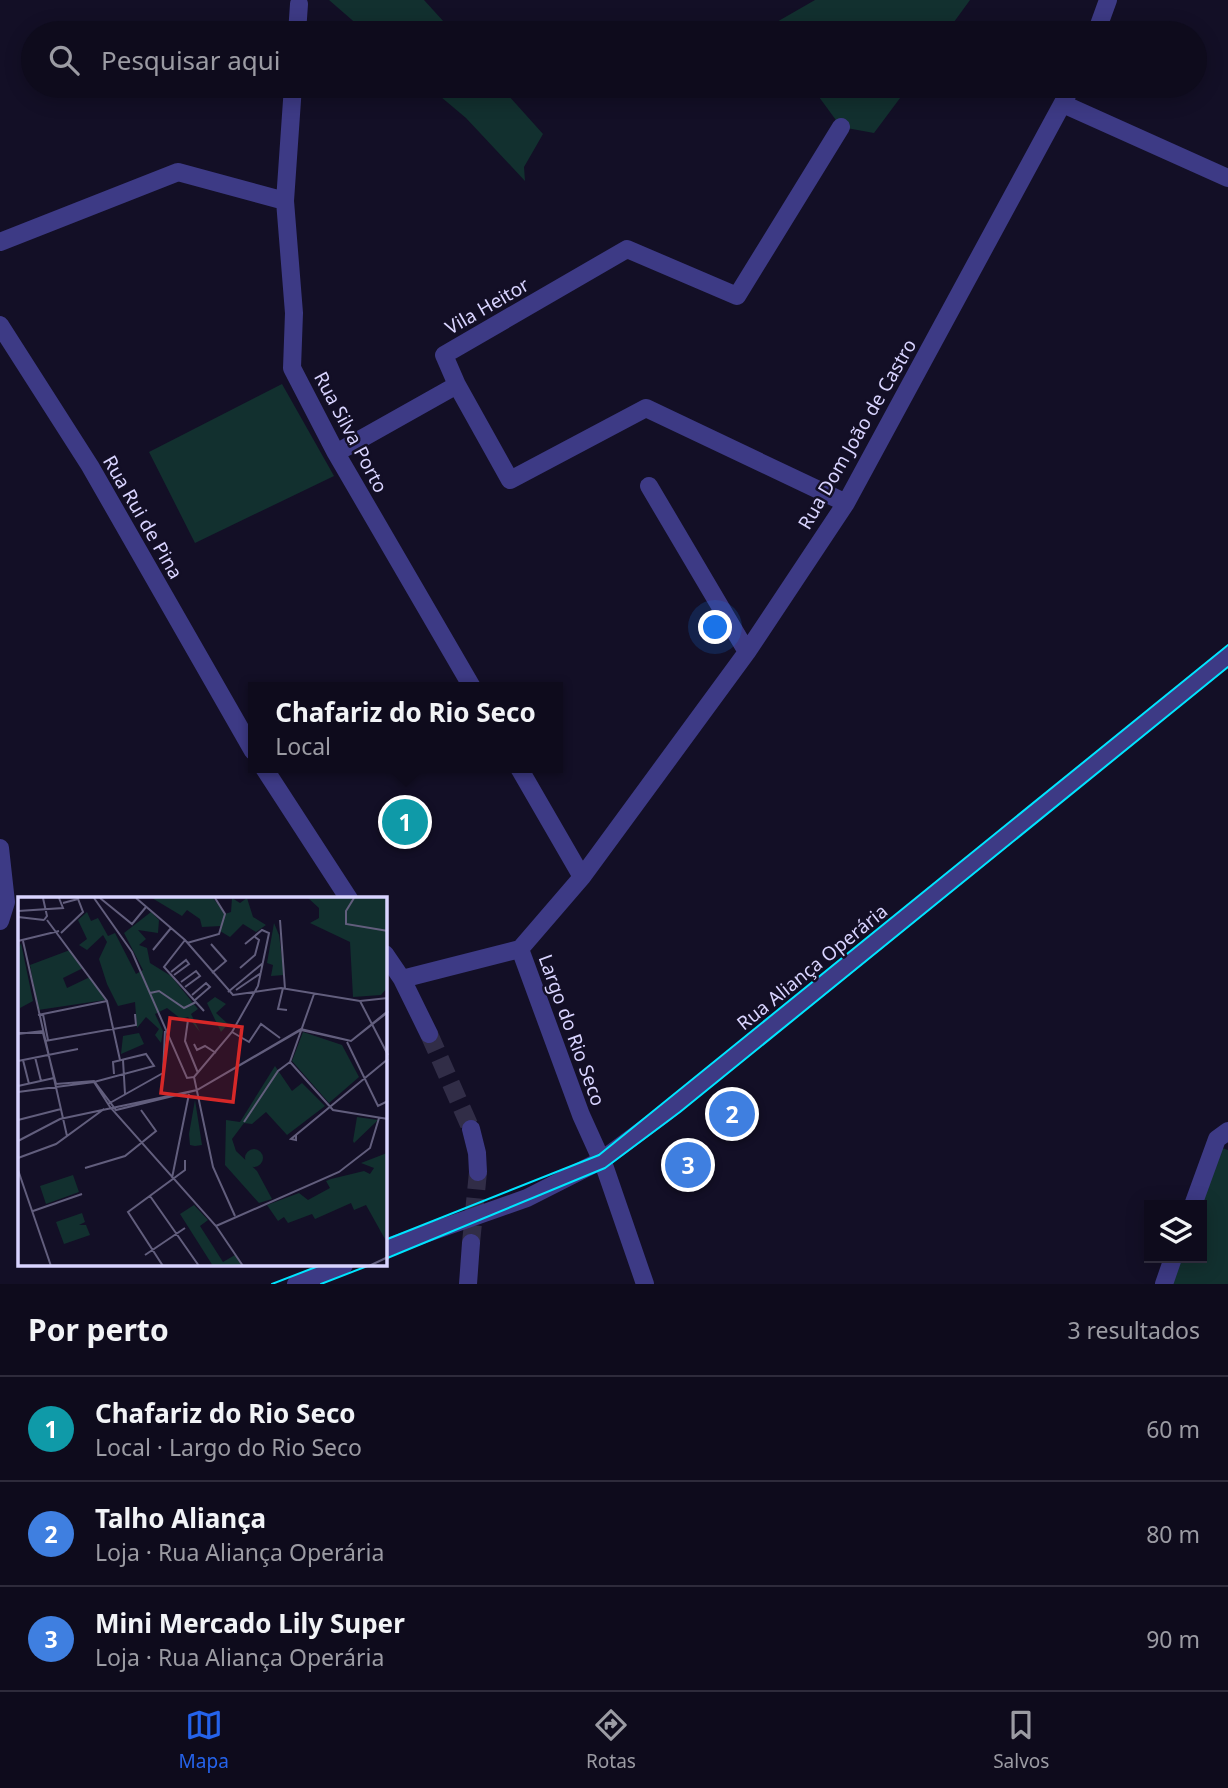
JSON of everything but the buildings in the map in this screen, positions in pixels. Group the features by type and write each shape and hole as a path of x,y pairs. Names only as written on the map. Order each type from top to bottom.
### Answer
{"street":[{"path":"1100,21 1108,0"},
{"path":"298,21 299,4"},
{"name":"Rua Silva Porto","path":"292,98 285,201 294,313 292,368 336,453 469,682"},
{"name":"Rua Dom João de Castro","path":"520,949 582,877 747,652 846,503 1066,98"},
{"path":"1063,104 1228,178"},
{"name":"Vila Heitor","path":"457,386 444,355 627,249 737,296 841,127"},
{"path":"0,242 178,172 285,201"},
{"name":"Rua Rui de Pina","path":"0,325 90,466 248,744"},
{"path":"336,453 457,386 510,480 646,408 846,503"},
{"path":"649,486 747,652"},
{"name":"Rua Aliança Operária","path":"387,1247 527,1198 602,1160 664,1114 1228,656"},
{"path":"267,773 348,897"},
{"path":"522,773 582,877"},
{"path":"0,848 6,902 0,921"},
{"name":"Largo do Rio Seco","path":"401,979 520,949 581,1115 602,1160 645,1284"},
{"path":"387,957 429,1034"},
{"path":"471,1129 478,1172"},
{"path":"1195,1200 1217,1139 1228,1131"},
{"path":"468,1284 471,1243"},
{"path":"1164,1284 1171,1263"},
{"path":"296,1284 341,1266"}],"green space":[{"path":"329,0 424,0 443,21 353,21"},
{"path":"815,0 970,0 955,21 778,21"},
{"path":"442,98 511,98 543,134 524,167 525,181 466,118"},
{"path":"820,98 900,98 874,133 841,127"},
{"path":"282,384 334,476 195,543 149,452"},
{"path":"1214,1145 1228,1150 1228,1284 1161,1284 1169,1263 1207,1263 1207,1200 1203,1200"}],"tunnel":[{"path":"429,1034 471,1129"},
{"path":"471,1243 478,1172"}],"tram line":[{"path":"387,1239 599,1155 1228,645"},
{"path":"387,1258 605,1168 680,1112 1228,667"},
{"path":"272,1284 318,1266"},
{"path":"321,1284 367,1266"}],"place":[{"name":"Chafariz do Rio Seco","path":"405,822"},
{"name":"Talho Aliança","path":"732,1114"},
{"name":"Mini Mercado Lily Super","path":"688,1165"}]}
